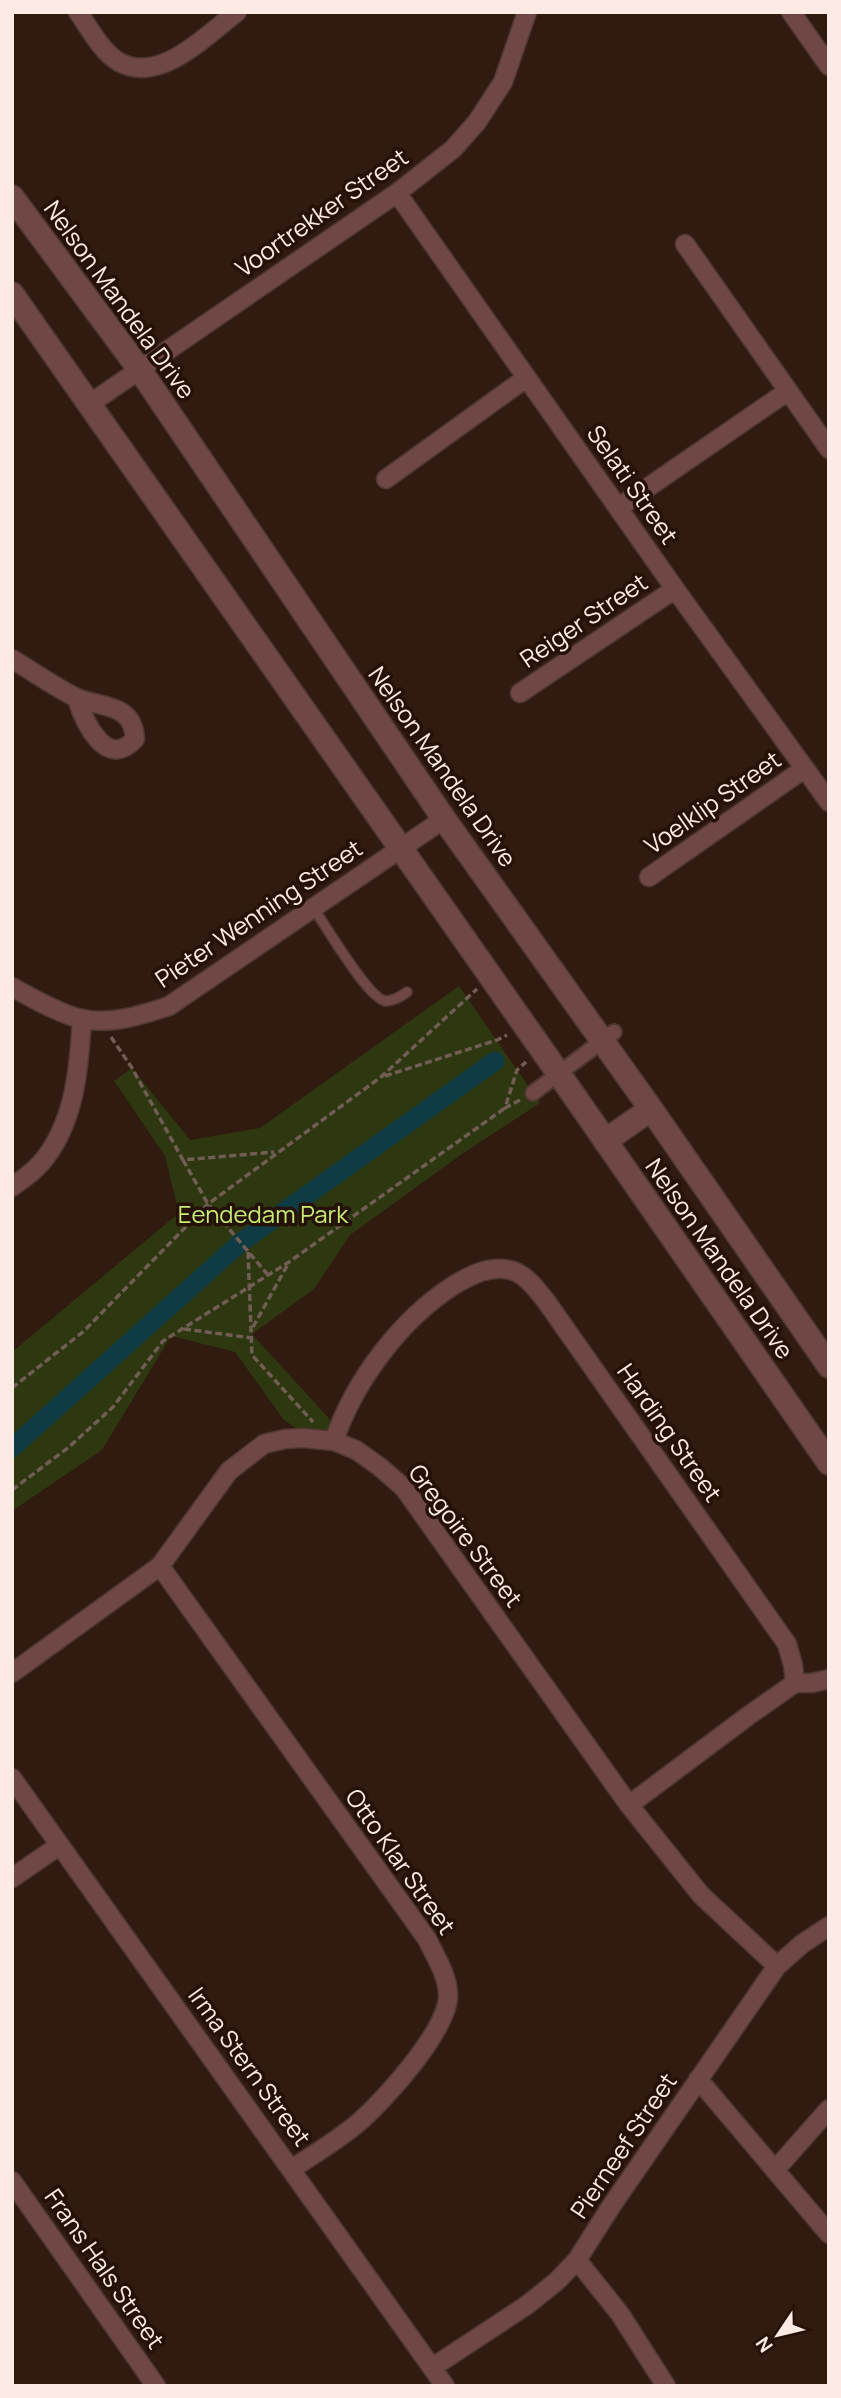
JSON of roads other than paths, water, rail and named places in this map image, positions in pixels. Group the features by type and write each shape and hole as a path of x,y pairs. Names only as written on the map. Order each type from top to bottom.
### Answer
{"street":[{"path":"78,12 101,45 118,61 135,69 154,68 174,59 236,12"},
{"name":"Voortrekker Street","path":"88,405 397,193 453,149 477,122 503,82 527,12"},
{"path":"791,12 829,66"},
{"name":"Selati Street","path":"397,193 675,589 829,802"},
{"name":"Nelson Mandela Drive","path":"12,197 140,370 444,819 609,1037 651,1109 829,1366"},
{"path":"685,244 829,449"},
{"name":"Nelson Mandela Drive","path":"12,294 829,1463"},
{"path":"386,479 526,377"},
{"path":"618,508 788,391"},
{"name":"Reiger Street","path":"520,693 675,589"},
{"path":"12,659 77,699"},
{"name":"Voelklip Street","path":"649,877 804,769"},
{"name":"Pieter Wenning Street","path":"12,987 37,1000 91,1020 134,1017 169,1006 444,819"},
{"path":"12,1187 41,1163 60,1134 72,1100 91,1020"},
{"path":"533,1093 609,1037"},
{"path":"605,1140 651,1109"},
{"name":"Harding Street","path":"334,1441 357,1390 394,1338 429,1301 470,1275 494,1268 513,1270 530,1282 547,1301 787,1644 795,1683"},
{"name":"Gregoire Street","path":"12,1673 160,1566 229,1471 251,1452 264,1444 285,1439 334,1441 356,1450 380,1466 404,1488 629,1805 701,1895 777,1966"},
{"name":"Otto Klar Street","path":"160,1566 427,1939 442,1969 449,1994 444,2016 432,2038 388,2094 356,2125 292,2169"},
{"path":"629,1805 795,1683 829,1679"},
{"name":"Irma Stern Street","path":"12,1778 445,2386"},
{"path":"12,1878 60,1845"},
{"name":"Pierneef Street","path":"433,2367 527,2305 557,2281 577,2260 777,1966 802,1944 829,1926"},
{"path":"698,2079 829,2234"},
{"path":"776,2169 829,2109"},
{"name":"Frans Hals Street","path":"12,2181 156,2386"},
{"path":"577,2260 621,2314 666,2386"}],"lane":[{"path":"314,909 365,985 377,998 386,1001 407,992"}],"waterway":[{"path":"12,1448 240,1243 495,1061"}],"park label":[{"name":"Eendedam Park","path":"263,1215"}]}
